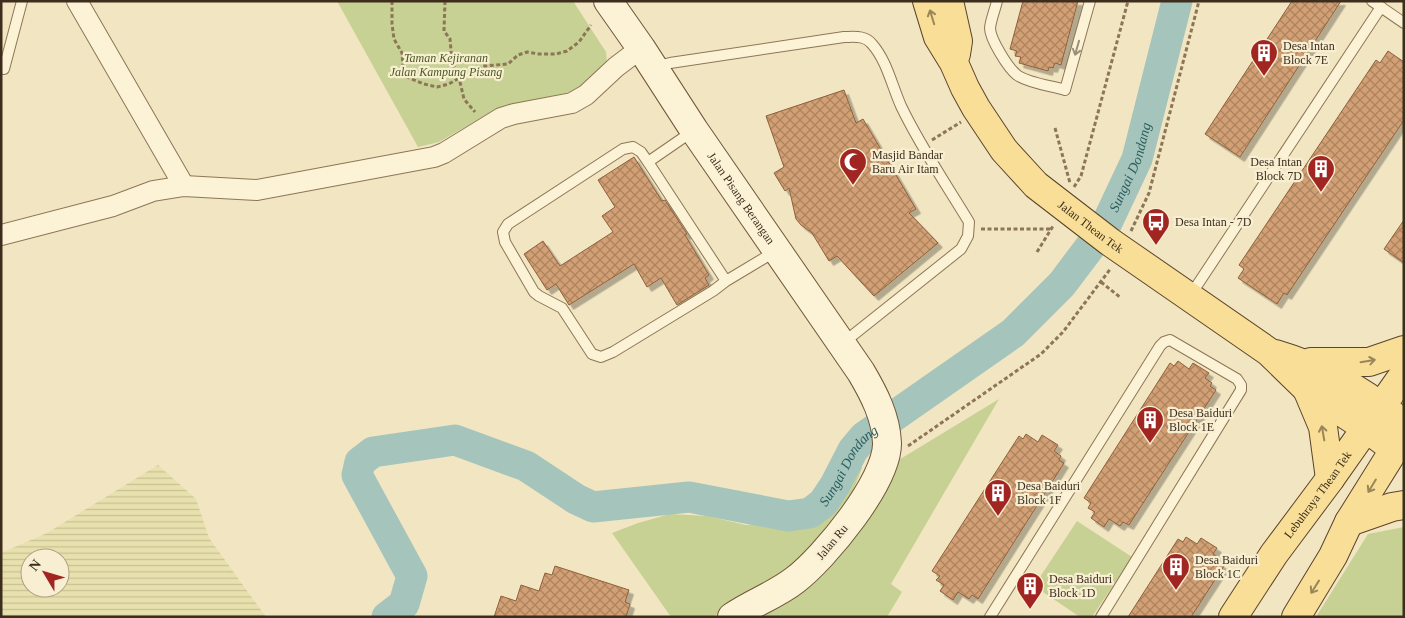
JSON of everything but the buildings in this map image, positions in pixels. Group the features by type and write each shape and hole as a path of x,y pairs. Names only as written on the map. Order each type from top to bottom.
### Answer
{"main road":[{"name":"Jalan Thean Tek","path":"927,1 938,37 954,63 964,88 1004,150 1036,184 1062,216 1118,246 1270,352 1307,389 1374,417"},
{"name":"Jalan Thean Tek","path":"949,1 958,41 954,63"},
{"path":"1302,362 1369,362 1404,350"},
{"name":"Jalan Thean Tek","path":"1270,352 1302,362 1329,374 1374,417"},
{"name":"Lebuhraya Thean Tek","path":"1233,617 1274,554 1404,374"},
{"path":"1307,389 1323,427 1330,479"},
{"path":"1296,617 1333,556 1350,522 1401,441 1374,417"},
{"path":"1350,522 1392,507 1404,505"}],"street":[{"path":"77,1 184,186"},
{"name":"Jalan Pisang Berangan","path":"608,1 694,130 842,344 874,395"},
{"path":"1,235 105,208 153,191 184,186 257,190 434,157 444,153 501,118 572,103 586,95 616,67 647,58"},
{"name":"Jalan Ru","path":"732,617 793,582 808,570 857,512 881,467 887,445 894,441 874,395"}],"lane":[{"path":"4,69 22,1"},
{"path":"997,1 990,27 991,34 1011,69 1023,78 1065,90 1090,1"},
{"path":"1190,297 1376,4 1404,23"},
{"path":"647,58 670,63 859,36 871,42 879,53 901,106 969,222 968,236 961,249 842,344"},
{"path":"648,162 694,130"},
{"path":"726,282 648,162 637,149 628,147 623,149 505,228 504,242 534,292 562,308 589,351 601,357 613,352 778,250"},
{"path":"990,617 1160,346 1170,340 1237,379 1241,385 1241,390 1101,617"}],"path":[{"path":"392,1 394,39 402,53 403,67 407,76 424,84 437,87 469,76 483,66 508,64 518,55 527,52 556,54 567,51 579,42 591,25"},
{"path":"445,1 444,31 450,39 452,62 459,78 464,99 489,126"},
{"path":"1037,252 1062,216 1081,176 1128,1"},
{"path":"894,441 1040,354 1063,332 1101,282 1118,246 1149,193 1199,1"},
{"path":"938,136 957,125"},
{"path":"1055,128 1068,177"},
{"path":"968,229 1062,216"},
{"path":"1101,282 1121,298"}],"shaded area":[{"path":"158,465 196,499 209,538 266,617 1,617 1,553 47,533"}],"green space":[{"name":"Taman Kejiranan Jalan Kampung Pisang","path":"337,1 573,1 606,52 607,63 586,84 575,91 505,106 494,110 439,142 418,147"},
{"path":"999,399 891,584 902,592 887,617 752,617 897,461"},
{"path":"856,452 862,468 853,491 845,505 810,550 783,574 713,617 671,617 612,533 670,514 707,516 746,525 805,525 819,520 838,491"},
{"path":"1077,521 1132,557 1092,617 1080,617 1034,586"},
{"path":"1404,527 1404,617 1316,617 1368,534"}],"waterway":[{"name":"Sungai Dondang","path":"387,617 404,604 412,576 357,475 360,462 373,452 455,440 526,466 576,499 593,507 689,497 788,516 810,513 823,503 835,485 853,450 864,437 1013,333 1062,284 1105,227 1137,159 1177,1"}],"place":[{"name":"Desa Intan Block 7E","path":"1264,77"},
{"name":"Masjid Bandar Baru Air Itam","path":"853,186"},
{"name":"Desa Intan Block 7D","path":"1321,193"},
{"name":"Desa Intan - 7D","path":"1156,246"},
{"name":"Desa Baiduri Block 1E","path":"1150,444"},
{"name":"Desa Baiduri Block 1F","path":"998,517"},
{"name":"Desa Baiduri Block 1C","path":"1176,591"},
{"name":"Desa Baiduri Block 1D","path":"1030,610"}]}
